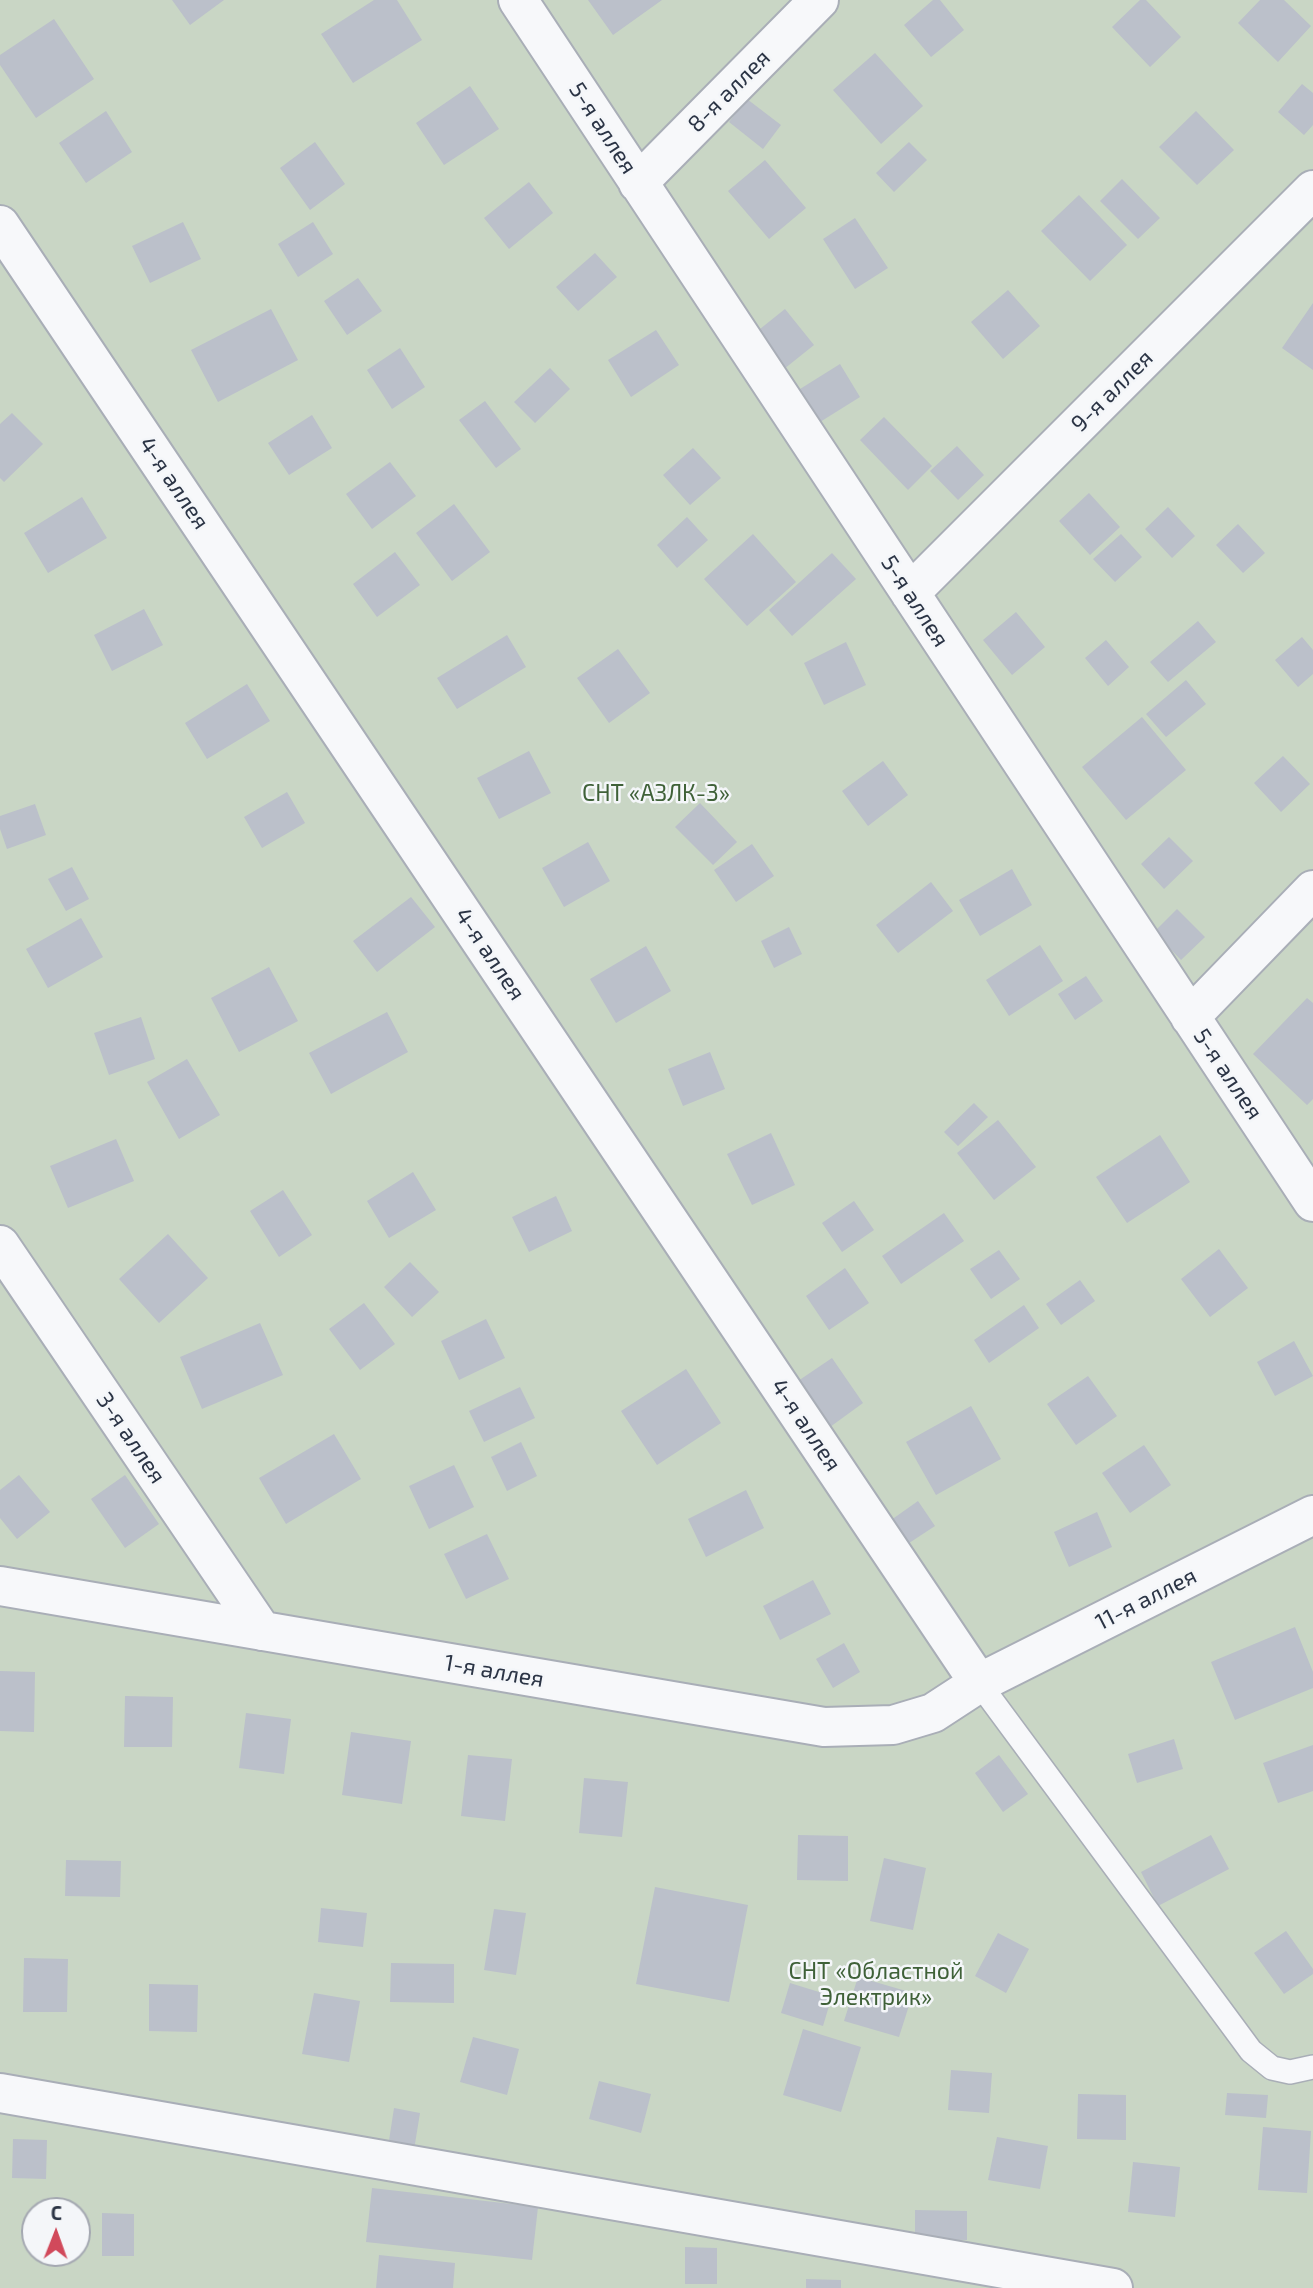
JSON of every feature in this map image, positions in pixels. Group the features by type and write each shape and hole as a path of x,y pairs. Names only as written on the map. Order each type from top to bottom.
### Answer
{"street":[{"name":"5-я аллея","path":"518,0 1313,1202"},
{"name":"8-я аллея","path":"639,183 819,0"},
{"name":"9-я аллея","path":"910,593 1313,190"},
{"name":"4-я аллея","path":"0,225 979,1683"},
{"path":"1190,1017 1313,890"},
{"name":"3-я аллея","path":"0,1245 262,1631"},
{"name":"11-я аллея","path":"979,1683 1313,1516"},
{"name":"1-я аллея","path":"0,1586 824,1727 893,1725 933,1713 979,1683"},
{"path":"0,2093 1113,2288"}],"lane":[{"path":"979,1683 1251,2051 1272,2068 1290,2072 1313,2067"}],"green space":[{"name":"СНТ «АЗЛК-3»","path":"0,0 1313,0 1313,2288 0,2288"}],"building":[{"path":"172,0 224,0 190,25"},
{"path":"374,0 397,0 422,40 353,83 321,34"},
{"path":"588,0 662,0 613,35"},
{"path":"933,0 940,0 964,30 931,57 904,25"},
{"path":"1140,0 1146,0 1181,37 1150,67 1112,27"},
{"path":"1260,0 1284,0 1311,26 1278,62 1238,23"},
{"path":"54,19 94,79 36,118 0,65 0,55"},
{"path":"875,53 923,106 881,144 833,90"},
{"path":"1302,84 1313,93 1313,125 1304,135 1278,112"},
{"path":"470,86 499,129 444,165 416,123"},
{"path":"747,99 781,125 763,149 729,122"},
{"path":"106,111 132,152 86,183 59,143"},
{"path":"1196,111 1234,150 1197,185 1159,147"},
{"path":"315,142 345,184 310,210 280,168"},
{"path":"909,142 927,160 894,192 876,173"},
{"path":"765,160 806,208 769,239 728,191"},
{"path":"1122,179 1160,218 1138,239 1100,201"},
{"path":"529,182 553,213 509,249 484,218"},
{"path":"1079,195 1127,245 1090,281 1041,231"},
{"path":"855,218 888,268 855,289 823,239"},
{"path":"183,222 201,259 150,283 132,246"},
{"path":"313,222 333,254 298,277 278,244"},
{"path":"595,253 617,277 578,311 556,287"},
{"path":"358,278 382,311 347,335 324,301"},
{"path":"1008,290 1040,326 1003,359 971,322"},
{"path":"1313,303 1313,370 1282,348"},
{"path":"271,309 298,360 218,402 191,350"},
{"path":"785,309 814,345 779,373 750,337"},
{"path":"656,330 679,365 631,397 608,360"},
{"path":"400,348 425,387 392,409 367,370"},
{"path":"840,364 860,397 812,427 792,394"},
{"path":"550,368 570,389 535,423 514,402"},
{"path":"485,401 521,449 496,468 459,420"},
{"path":"12,413 43,444 4,482 0,478 0,424"},
{"path":"312,415 332,448 289,475 268,443"},
{"path":"884,417 932,466 908,490 860,440"},
{"path":"957,446 984,475 958,500 930,471"},
{"path":"693,448 721,478 690,505 663,475"},
{"path":"390,462 416,496 372,529 346,494"},
{"path":"1089,493 1120,527 1090,555 1059,521"},
{"path":"82,497 107,538 48,573 24,533"},
{"path":"454,504 490,552 452,581 416,533"},
{"path":"1168,507 1195,536 1172,558 1145,529"},
{"path":"687,517 708,540 677,568 657,545"},
{"path":"1238,524 1265,553 1243,573 1216,545"},
{"path":"753,534 796,582 747,626 704,579"},
{"path":"1121,534 1142,557 1115,582 1093,559"},
{"path":"395,552 420,585 377,617 353,584"},
{"path":"832,553 856,579 792,636 769,610"},
{"path":"144,609 163,645 112,671 94,635"},
{"path":"1016,612 1045,647 1012,675 983,640"},
{"path":"1198,621 1216,642 1168,682 1150,662"},
{"path":"507,635 526,667 457,709 437,678"},
{"path":"1302,637 1313,650 1313,674 1298,687 1275,660"},
{"path":"1106,640 1129,667 1108,686 1085,658"},
{"path":"846,642 866,685 824,705 804,663"},
{"path":"618,649 650,693 609,723 577,678"},
{"path":"1186,680 1206,704 1166,737 1146,714"},
{"path":"247,684 270,721 207,759 185,723"},
{"path":"1142,717 1186,770 1126,820 1082,767"},
{"path":"529,751 551,793 499,819 477,778"},
{"path":"1283,756 1310,784 1281,812 1254,783"},
{"path":"883,761 908,795 868,826 842,791"},
{"path":"287,792 305,823 262,848 244,817"},
{"path":"700,803 737,842 713,865 675,827"},
{"path":"35,804 46,835 7,849 0,829 0,816"},
{"path":"1169,837 1193,861 1164,889 1141,864"},
{"path":"588,842 610,881 564,907 542,868"},
{"path":"752,844 774,876 736,902 714,870"},
{"path":"72,867 89,899 66,911 48,879"},
{"path":"1012,869 1032,905 980,936 959,900"},
{"path":"931,882 953,911 898,953 876,925"},
{"path":"411,897 435,927 377,972 353,941"},
{"path":"1177,909 1205,937 1181,960 1154,932"},
{"path":"81,918 103,957 48,988 26,949"},
{"path":"789,927 802,954 774,968 761,941"},
{"path":"1040,945 1063,981 1009,1016 986,980"},
{"path":"646,946 671,991 616,1023 590,979"},
{"path":"269,967 298,1021 239,1052 211,998"},
{"path":"1086,976 1103,1001 1075,1020 1058,994"},
{"path":"1307,998 1313,1003 1313,1099 1307,1105 1253,1054"},
{"path":"387,1012 408,1052 331,1094 309,1053"},
{"path":"141,1017 155,1059 109,1075 94,1033"},
{"path":"710,1052 725,1089 683,1106 668,1069"},
{"path":"187,1059 220,1115 179,1139 147,1082"},
{"path":"974,1103 988,1117 958,1146 944,1132"},
{"path":"998,1120 1036,1167 994,1200 957,1153"},
{"path":"771,1133 795,1185 752,1205 727,1154"},
{"path":"1160,1135 1190,1182 1127,1223 1096,1177"},
{"path":"116,1139 134,1181 68,1208 50,1166"},
{"path":"413,1172 436,1210 389,1238 367,1201"},
{"path":"283,1190 312,1235 279,1257 250,1211"},
{"path":"556,1196 572,1231 529,1252 512,1217"},
{"path":"854,1201 874,1230 842,1252 822,1223"},
{"path":"944,1213 964,1241 901,1284 882,1256"},
{"path":"168,1234 208,1278 159,1323 119,1279"},
{"path":"1219,1249 1248,1288 1210,1317 1181,1279"},
{"path":"999,1250 1020,1279 991,1299 970,1269"},
{"path":"410,1262 439,1292 412,1317 384,1287"},
{"path":"845,1268 869,1303 829,1330 806,1296"},
{"path":"1080,1280 1095,1301 1061,1325 1046,1304"},
{"path":"364,1303 395,1344 360,1370 329,1329"},
{"path":"1024,1305 1039,1328 989,1363 974,1340"},
{"path":"486,1319 505,1358 459,1380 441,1341"},
{"path":"260,1323 283,1375 202,1409 180,1357"},
{"path":"1294,1341 1313,1376 1275,1396 1257,1362"},
{"path":"832,1358 863,1403 830,1427 798,1381"},
{"path":"686,1369 721,1423 657,1465 621,1411"},
{"path":"1088,1376 1117,1416 1076,1445 1047,1404"},
{"path":"520,1387 535,1418 484,1442 469,1411"},
{"path":"971,1406 1001,1459 936,1495 906,1442"},
{"path":"334,1434 361,1479 286,1524 259,1478"},
{"path":"521,1442 537,1476 507,1491 491,1457"},
{"path":"1144,1445 1171,1485 1130,1513 1102,1473"},
{"path":"454,1465 474,1507 429,1529 409,1486"},
{"path":"19,1475 50,1512 17,1539 0,1518 0,1490"},
{"path":"125,1475 159,1524 125,1548 91,1499"},
{"path":"746,1490 764,1528 706,1557 688,1519"},
{"path":"918,1501 935,1526 900,1549 884,1525"},
{"path":"1097,1512 1112,1547 1069,1567 1054,1532"},
{"path":"487,1534 509,1579 466,1599 444,1554"},
{"path":"813,1580 831,1614 780,1640 763,1606"},
{"path":"1295,1627 1313,1672 1313,1688 1235,1720 1211,1662"},
{"path":"844,1643 860,1672 833,1688 816,1659"},
{"path":"0,1671 35,1672 34,1732 0,1731"},
{"path":"125,1696 173,1697 172,1747 124,1747"},
{"path":"246,1713 291,1719 284,1774 239,1768"},
{"path":"351,1732 411,1741 402,1804 342,1795"},
{"path":"1174,1739 1183,1769 1137,1783 1128,1754"},
{"path":"1313,1745 1313,1791 1278,1803 1263,1763"},
{"path":"468,1755 512,1759 505,1821 461,1816"},
{"path":"999,1755 1028,1794 1003,1812 975,1773"},
{"path":"584,1778 628,1782 622,1837 579,1833"},
{"path":"798,1835 848,1836 848,1881 797,1880"},
{"path":"1211,1835 1229,1869 1158,1906 1141,1872"},
{"path":"884,1858 926,1868 913,1930 870,1921"},
{"path":"66,1860 121,1861 120,1897 65,1896"},
{"path":"655,1887 748,1905 729,2002 636,1984"},
{"path":"321,1908 367,1913 363,1947 318,1942"},
{"path":"494,1909 526,1913 516,1975 484,1970"},
{"path":"1286,1931 1313,1969 1313,1974 1284,1994 1254,1953"},
{"path":"998,1933 1029,1949 1006,1993 975,1976"},
{"path":"24,1958 68,1959 67,2012 23,2012"},
{"path":"391,1963 454,1964 454,2003 390,2002"},
{"path":"858,1977 913,1993 899,2037 844,2021"},
{"path":"790,1983 832,1996 823,2026 781,2013"},
{"path":"149,1984 198,1985 197,2032 149,2031"},
{"path":"314,1993 360,2001 349,2062 302,2054"},
{"path":"803,2029 861,2047 841,2112 783,2095"},
{"path":"473,2037 519,2049 507,2095 460,2082"},
{"path":"951,2070 992,2073 989,2113 948,2110"},
{"path":"599,2081 651,2094 641,2133 589,2119"},
{"path":"1227,2093 1268,2095 1266,2118 1225,2115"},
{"path":"1078,2094 1126,2095 1126,2140 1077,2139"},
{"path":"394,2108 420,2113 414,2150 388,2147"},
{"path":"1263,2127 1311,2131 1307,2193 1258,2190"},
{"path":"997,2137 1048,2146 1040,2189 988,2180"},
{"path":"13,2139 47,2140 46,2179 12,2178"},
{"path":"1133,2162 1180,2167 1175,2217 1128,2212"},
{"path":"372,2188 538,2207 532,2260 366,2242"},
{"path":"915,2210 967,2211 967,2240 915,2239"},
{"path":"102,2213 134,2214 134,2256 102,2256"},
{"path":"685,2247 717,2248 717,2284 685,2284"},
{"path":"379,2255 455,2263 453,2288 376,2288"},
{"path":"806,2279 841,2280 841,2288 806,2288"}],"park label":[{"name":"СНТ «Областной Электрик»","path":"876,1984"}]}
